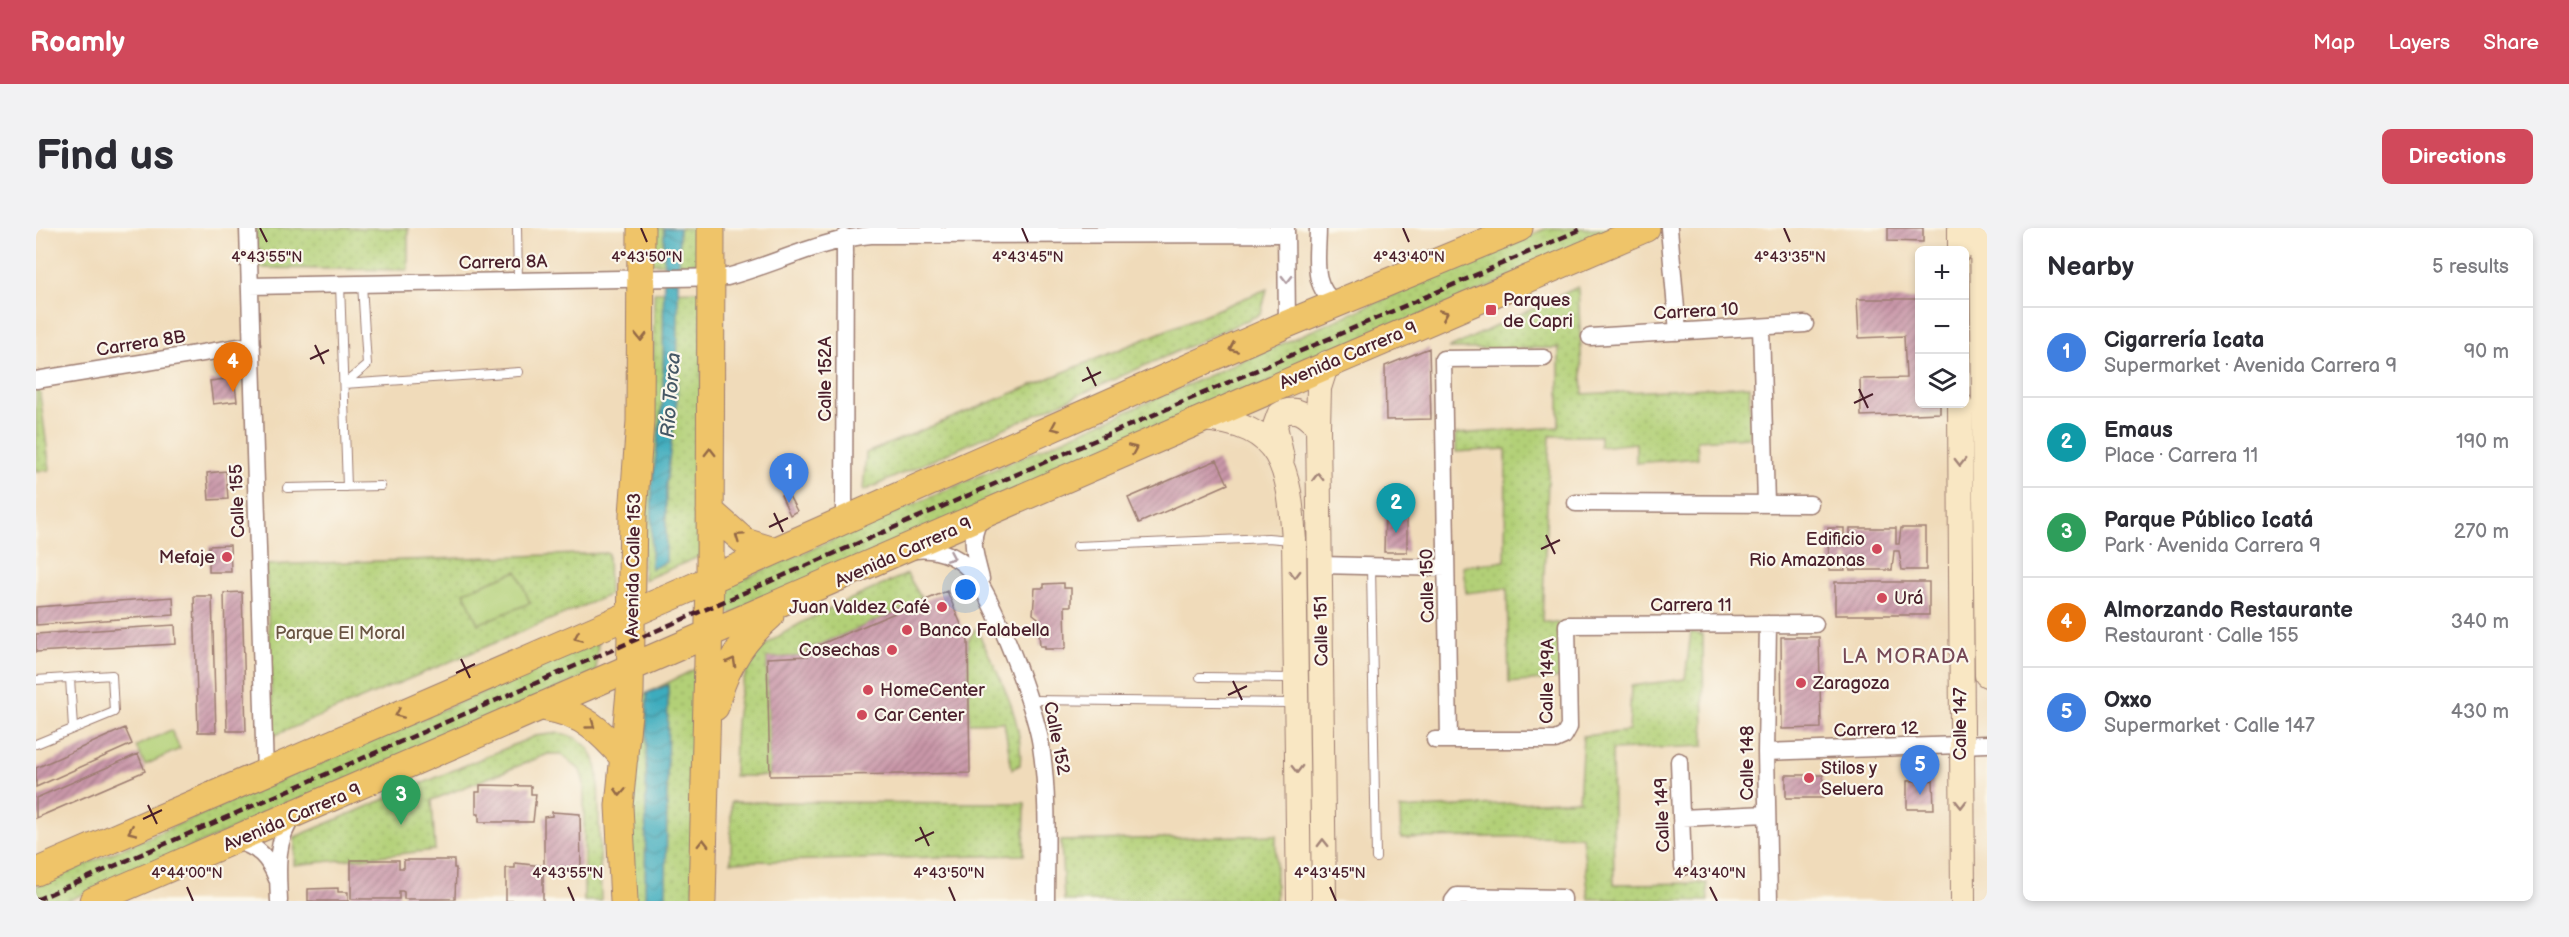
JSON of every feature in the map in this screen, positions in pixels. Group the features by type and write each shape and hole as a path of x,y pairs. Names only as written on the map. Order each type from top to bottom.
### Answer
{"main road":[{"name":"Avenida Calle 153","path":"624,901 619,806 637,668 638,611 634,488 648,279 641,228"},
{"path":"36,872 774,552 1287,324 1519,228"},
{"name":"Avenida Carrera 9","path":"93,901 548,708 903,553 1328,363 1646,228"},
{"path":"702,901 710,580 705,259"},
{"path":"710,511 745,542 774,552"},
{"path":"705,758 721,687 732,660 752,633 786,603"},
{"path":"548,708 565,710 587,722 624,758"}],"street":[{"name":"Calle 155","path":"248,228 265,773"},
{"path":"1318,228 1319,283 1327,297 1337,303"},
{"path":"1669,228 1678,332"},
{"name":"Calle 147","path":"1960,228 1978,242 1986,425 1987,675"},
{"name":"Carrera 8A","path":"250,285 648,279 705,259 727,277 755,270 822,243 845,237 964,231 1286,231"},
{"path":"1286,231 1287,324"},
{"name":"Calle 152A","path":"844,520 845,237"},
{"path":"705,259 731,267 755,270"},
{"name":"Carrera 10","path":"1590,337 1805,324"},
{"path":"1761,327 1766,504"},
{"name":"Carrera 8B","path":"36,380 252,345"},
{"name":"Calle 150","path":"1544,358 1443,359 1446,568 1442,740 1555,740 1564,736"},
{"name":"Calle 151","path":"1324,901 1318,427 1319,388 1328,363"},
{"name":"Calle 147","path":"1960,408 1960,745 1963,901"},
{"path":"1285,474 1276,420 1285,411 1300,411 1318,427"},
{"name":"Calle 151","path":"1200,419 1223,420 1245,426 1256,432 1275,450 1285,474 1294,540 1299,901"},
{"path":"1576,503 1810,504"},
{"name":"Calle 152","path":"984,516 976,526 973,537 984,592"},
{"name":"Calle 152","path":"903,553 918,549 948,554 970,569 984,592 1030,700 1041,742 1046,783 1046,901"},
{"path":"1320,565 1446,568"},
{"name":"Calle 148","path":"1768,624 1766,752 1769,901"},
{"name":"Carrera 11","path":"1567,625 1815,624"},
{"name":"Calle 149A","path":"1564,736 1569,727 1567,625"},
{"name":"Carrera 12","path":"1766,752 1987,744"},
{"name":"Calle 149","path":"1679,760 1683,867"},
{"path":"1682,818 1767,814"},
{"path":"279,901 281,838 292,817"},
{"path":"235,841 260,851 273,868 278,883"},
{"path":"1453,901 1457,896 1563,899"}],"lane":[{"path":"517,228 518,281"},
{"path":"340,284 347,487"},
{"path":"344,384 367,365 362,284"},
{"path":"344,384 519,372"},
{"path":"288,488 381,486"},
{"path":"1077,546 1268,538 1294,540"},
{"path":"1371,566 1376,858"},
{"path":"36,680 112,675 114,711 36,744 36,734"},
{"path":"1200,677 1296,678"},
{"path":"70,678 73,728"},
{"path":"1030,700 1296,703"}],"green space":[{"path":"256,228 408,228 408,270 256,268"},
{"path":"648,228 700,228 700,264 648,263"},
{"path":"1547,228 1624,228 741,612 723,614 718,603 720,589"},
{"path":"1578,287 1583,394 1750,386 1749,437 1697,440 1698,458 1636,463 1636,443 1600,447 1600,436 1550,436 1542,621 1561,624 1562,678 1509,683 1507,588 1466,593 1463,566 1505,561 1506,449 1456,452 1456,434 1559,427 1559,348 1448,349"},
{"path":"1267,289 1261,314 863,491 866,453"},
{"path":"701,291 703,555 644,580 641,524 653,394 654,292"},
{"path":"38,379 50,470 36,471 36,380"},
{"name":"Parque El Moral","path":"608,553 609,595 273,736 266,565"},
{"path":"517,571 530,603 478,624 464,592"},
{"path":"907,574 923,601 807,650 808,656 767,658 770,776 734,776 738,705 750,663 760,651 797,625"},
{"path":"976,628 1007,694 1018,730 1020,765 1012,769 1004,722 969,723 968,641"},
{"path":"1691,632 1703,635 1704,746 1612,750 1614,884 1707,883 1708,901 1589,899 1582,836 1401,838 1400,809 1579,800 1583,736 1629,731 1631,686 1685,679"},
{"path":"598,642 596,672 67,901 36,901 36,886"},
{"path":"697,668 693,901 633,901 629,852 641,696"},
{"path":"171,730 180,749 145,765 136,746"},
{"path":"559,733 582,742 591,752 596,767 601,901 584,901 584,783 580,770 561,754 548,754 432,800 435,850 294,865 295,837 535,736"},
{"path":"731,802 1025,803 1024,855 731,862"},
{"path":"1276,835 1276,901 1064,901 1061,841"}],"water":[{"name":"Río Torca","path":"664,228 679,228 677,399 666,484 666,562 651,569 652,486 663,399"},
{"path":"668,685 666,901 645,901 647,693"}],"building":[{"path":"1888,228 1923,228 1923,242 1888,241"},
{"path":"1857,299 1915,299 1915,408 1940,408 1940,413 1861,416 1860,379 1906,378 1904,336 1859,338"},
{"path":"1429,348 1431,419 1386,420 1385,366"},
{"path":"234,378 237,401 213,404 210,381"},
{"path":"1217,460 1228,484 1139,523 1128,498"},
{"path":"226,471 228,499 209,500 207,473"},
{"path":"787,492 797,511 790,515 781,495"},
{"path":"1385,513 1407,514 1407,552 1384,552"},
{"name":"Edificio Rio Amazonas","path":"1828,528 1844,528 1844,546 1850,546 1850,528 1896,528 1896,544 1899,544 1901,528 1926,528 1926,570 1902,570 1899,551 1894,551 1892,570 1850,570 1850,557 1845,557 1845,570 1829,570"},
{"path":"230,545 231,572 209,572 209,546"},
{"name":"Urá","path":"1835,582 1929,582 1929,615 1835,615"},
{"path":"1064,583 1064,588 1071,588 1071,606 1065,606 1066,646 1064,649 1045,649 1045,646 1040,646 1038,618 1033,614 1035,588 1044,588 1044,584"},
{"name":"HomeCenter","path":"947,591 968,641 970,773 770,776 767,658 808,656 807,650"},
{"path":"242,592 246,731 227,731 224,593"},
{"path":"194,596 212,596 216,732 198,732"},
{"path":"173,597 174,615 36,625 36,607"},
{"path":"175,625 176,644 36,652 36,634"},
{"name":"Zaragoza","path":"1781,637 1819,637 1821,728 1782,729"},
{"path":"125,728 132,744 36,787 36,768"},
{"path":"138,754 145,771 36,818 36,798"},
{"path":"1786,775 1823,775 1823,798 1786,798"},
{"path":"1933,780 1934,809 1907,809 1907,781"},
{"path":"480,785 531,786 531,794 536,794 533,822 479,822 479,814 476,814 476,792 480,792"},
{"path":"552,812 580,814 581,868 573,868 573,872 551,872 551,868 544,868 544,817 552,816"},
{"path":"351,860 399,860 399,868 404,868 404,860 454,860 455,899 404,899 404,892 399,891 399,899 351,899"},
{"path":"515,863 543,866 543,901 506,901 506,868 515,868"},
{"path":"338,888 338,892 348,892 348,901 308,901 308,889"}],"railway":[{"path":"36,900 1584,228"}],"place":[{"name":"Parques de Capri","path":"1491,310"},
{"name":"Almorzando Restaurante","path":"233,392"},
{"name":"Cigarrería Icata","path":"789,503"},
{"name":"Emaus","path":"1396,533"},
{"name":"Edificio Rio Amazonas","path":"1877,549"},
{"name":"Mefaje","path":"227,557"},
{"name":"Urá","path":"1882,598"},
{"name":"Juan Valdez Café","path":"942,607"},
{"name":"Banco Falabella","path":"907,630"},
{"name":"Cosechas","path":"892,650"},
{"name":"Zaragoza","path":"1801,683"},
{"name":"HomeCenter","path":"868,690"},
{"name":"Car Center","path":"862,715"},
{"name":"Stilos y Seluera","path":"1809,778"},
{"name":"Oxxo","path":"1920,795"},
{"name":"Parque Público Icatá","path":"401,825"}],"district":[{"name":"LA MORADA","path":"1906,656"}]}
